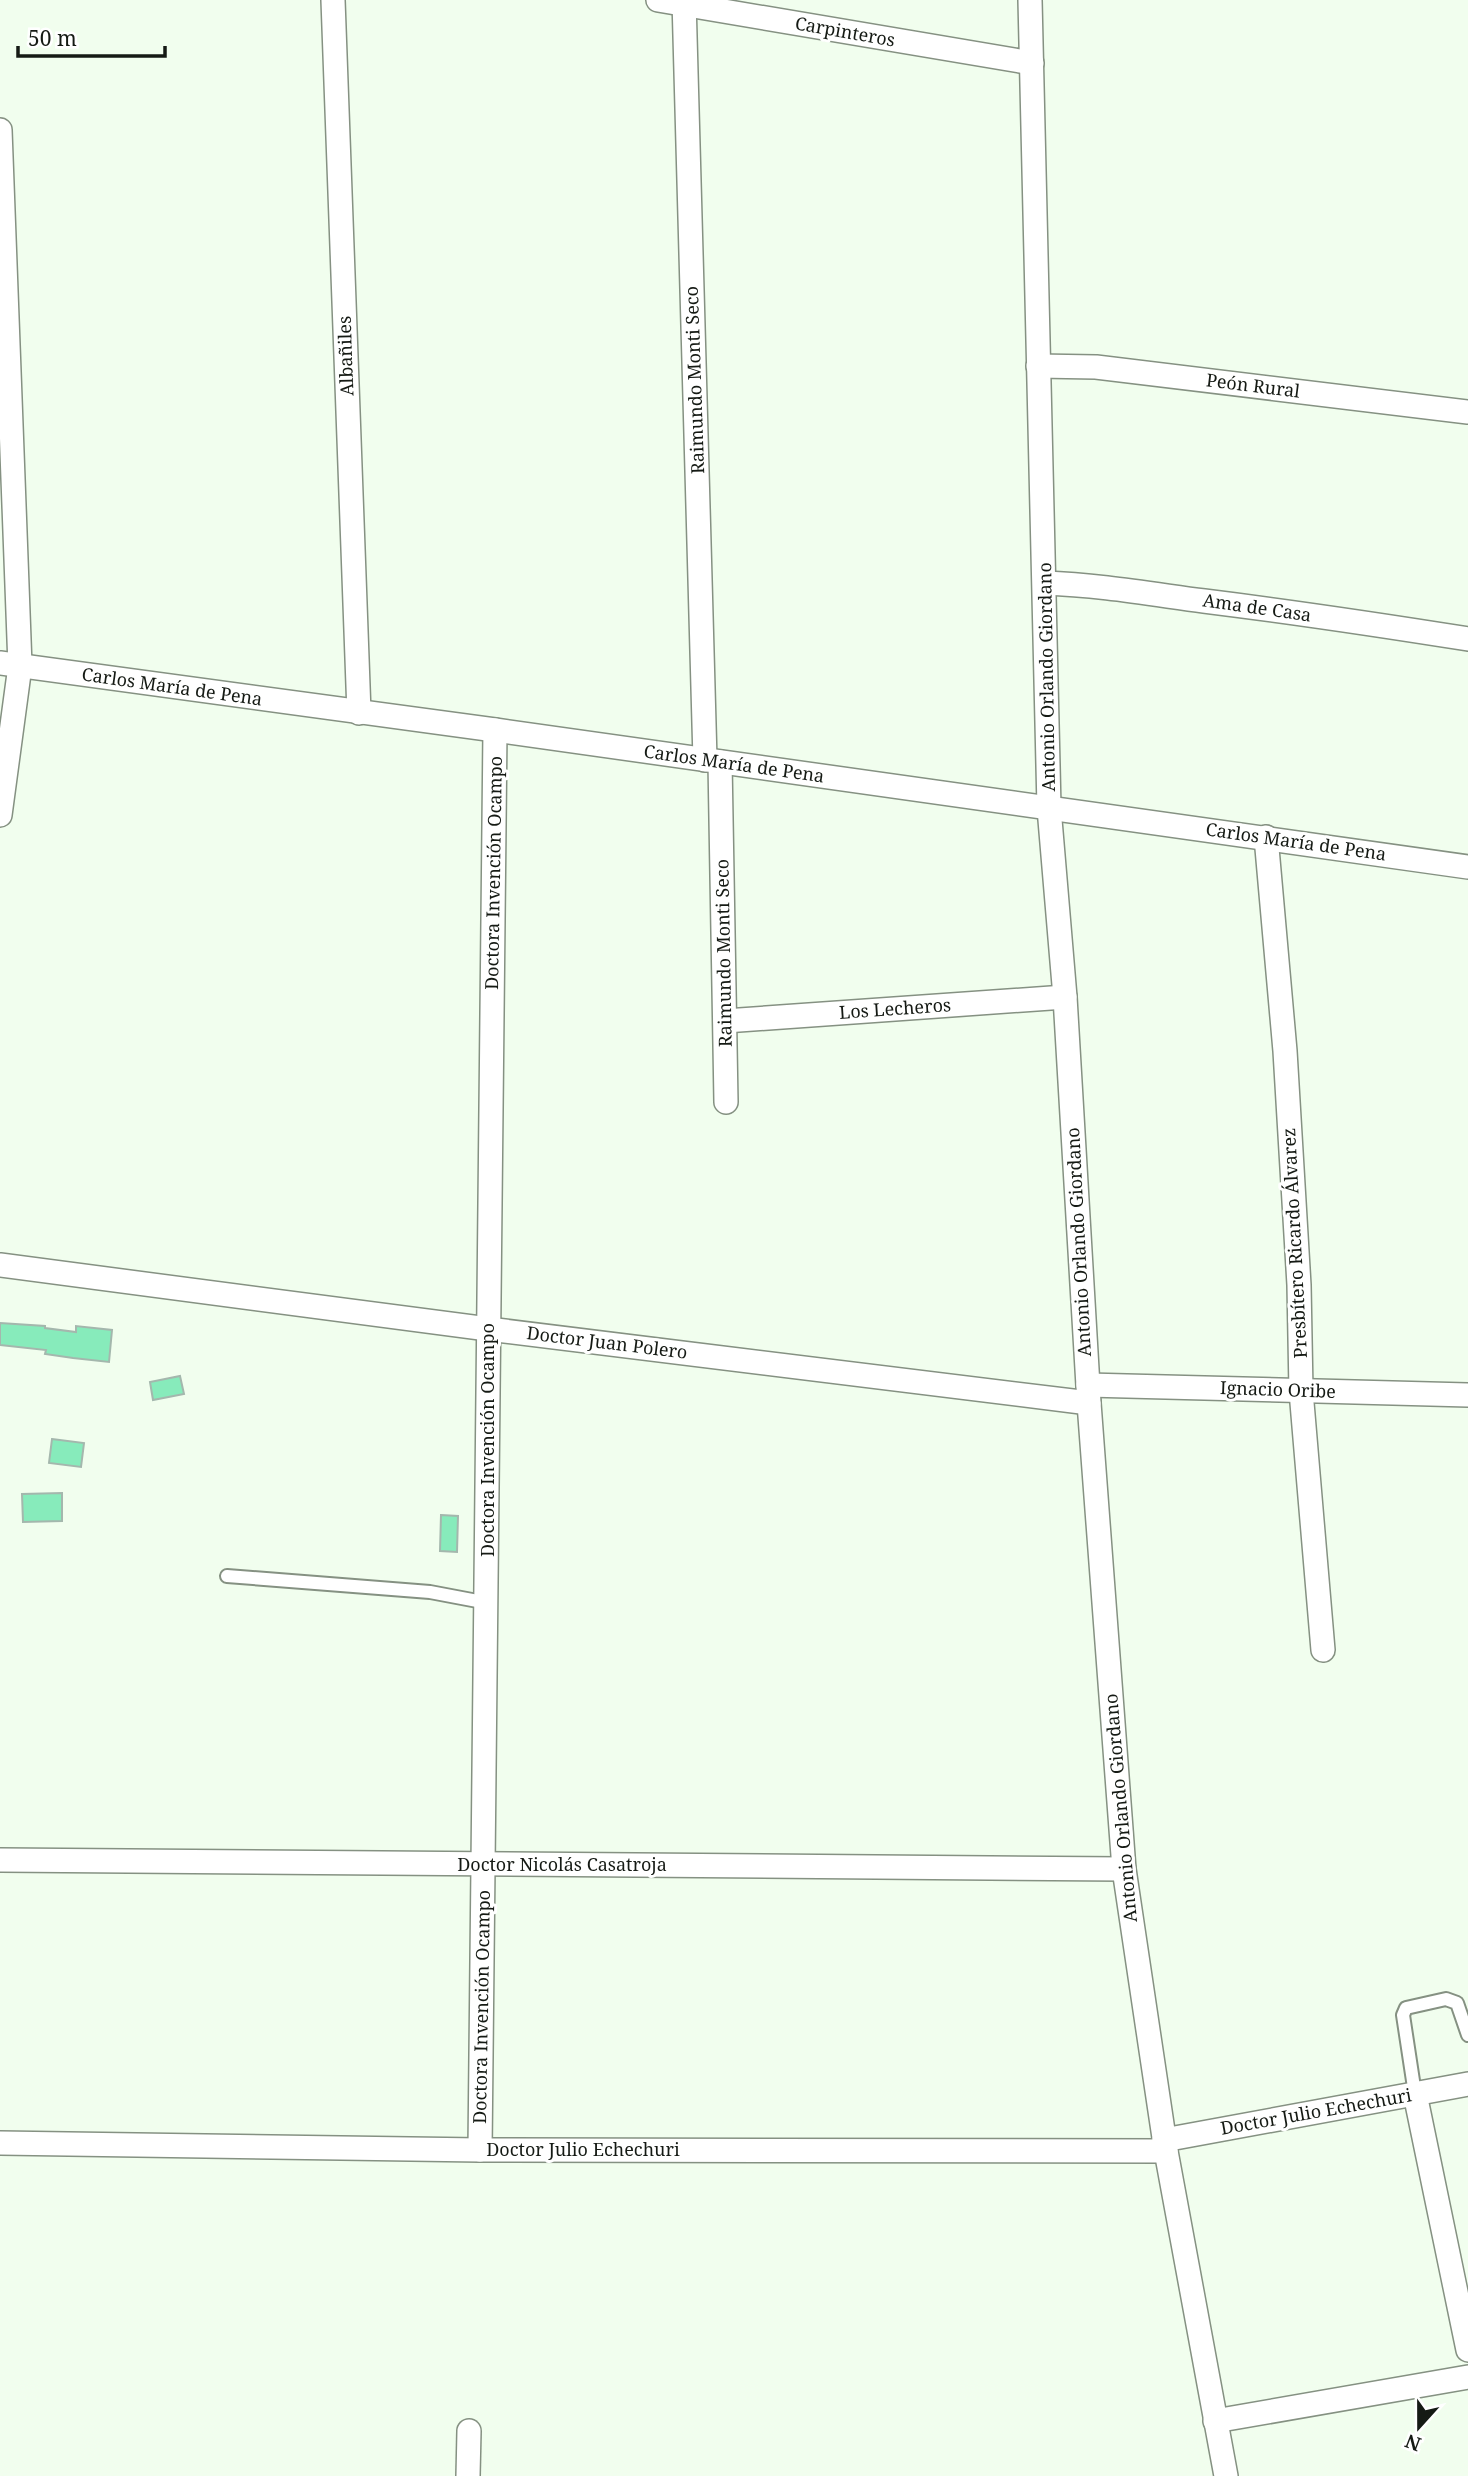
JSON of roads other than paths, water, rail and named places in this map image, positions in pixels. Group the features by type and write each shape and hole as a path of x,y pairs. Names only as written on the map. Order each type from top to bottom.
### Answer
{"street":[{"name":"Albañiles","path":"333,0 359,713"},
{"name":"Carpinteros","path":"658,0 684,2 1032,63"},
{"name":"Antonio Orlando Giordano","path":"1030,0 1049,808 1065,997 1088,1394 1124,1870 1165,2146 1226,2476"},
{"name":"Raimundo Monti Seco","path":"684,2 726,1102"},
{"path":"0,130 4,209 10,665 0,815"},
{"name":"Peón Rural","path":"1038,366 1096,368 1468,412"},
{"name":"Ama de Casa","path":"1045,583 1171,596 1468,639"},
{"name":"Carlos María de Pena","path":"10,665 495,730 1468,867"},
{"name":"Doctora Invención Ocampo","path":"480,2150 488,1603 488,1329 495,730"},
{"name":"Presbítero Ricardo Álvarez","path":"1266,837 1290,1129 1299,1284 1301,1391 1323,1650"},
{"name":"Los Lecheros","path":"725,1021 1065,997"},
{"name":"Doctor Juan Polero","path":"0,1265 488,1329 1088,1394"},
{"name":"Ignacio Oribe","path":"1088,1394 1301,1391 1468,1395"},
{"name":"Doctor Nicolás Casatroja","path":"0,1860 1124,1870"},
{"name":"Doctor Julio Echechuri","path":"0,2143 480,2150 1165,2146 1468,2084"},
{"path":"1415,2094 1468,2350"},
{"path":"1215,2421 1468,2377"},
{"path":"468,2476 470,2431"}],"lane":[{"path":"227,1576 430,1592 488,1603"},
{"path":"1415,2094 1403,2015 1406,2008 1446,1999 1457,2003 1468,2035"}]}
